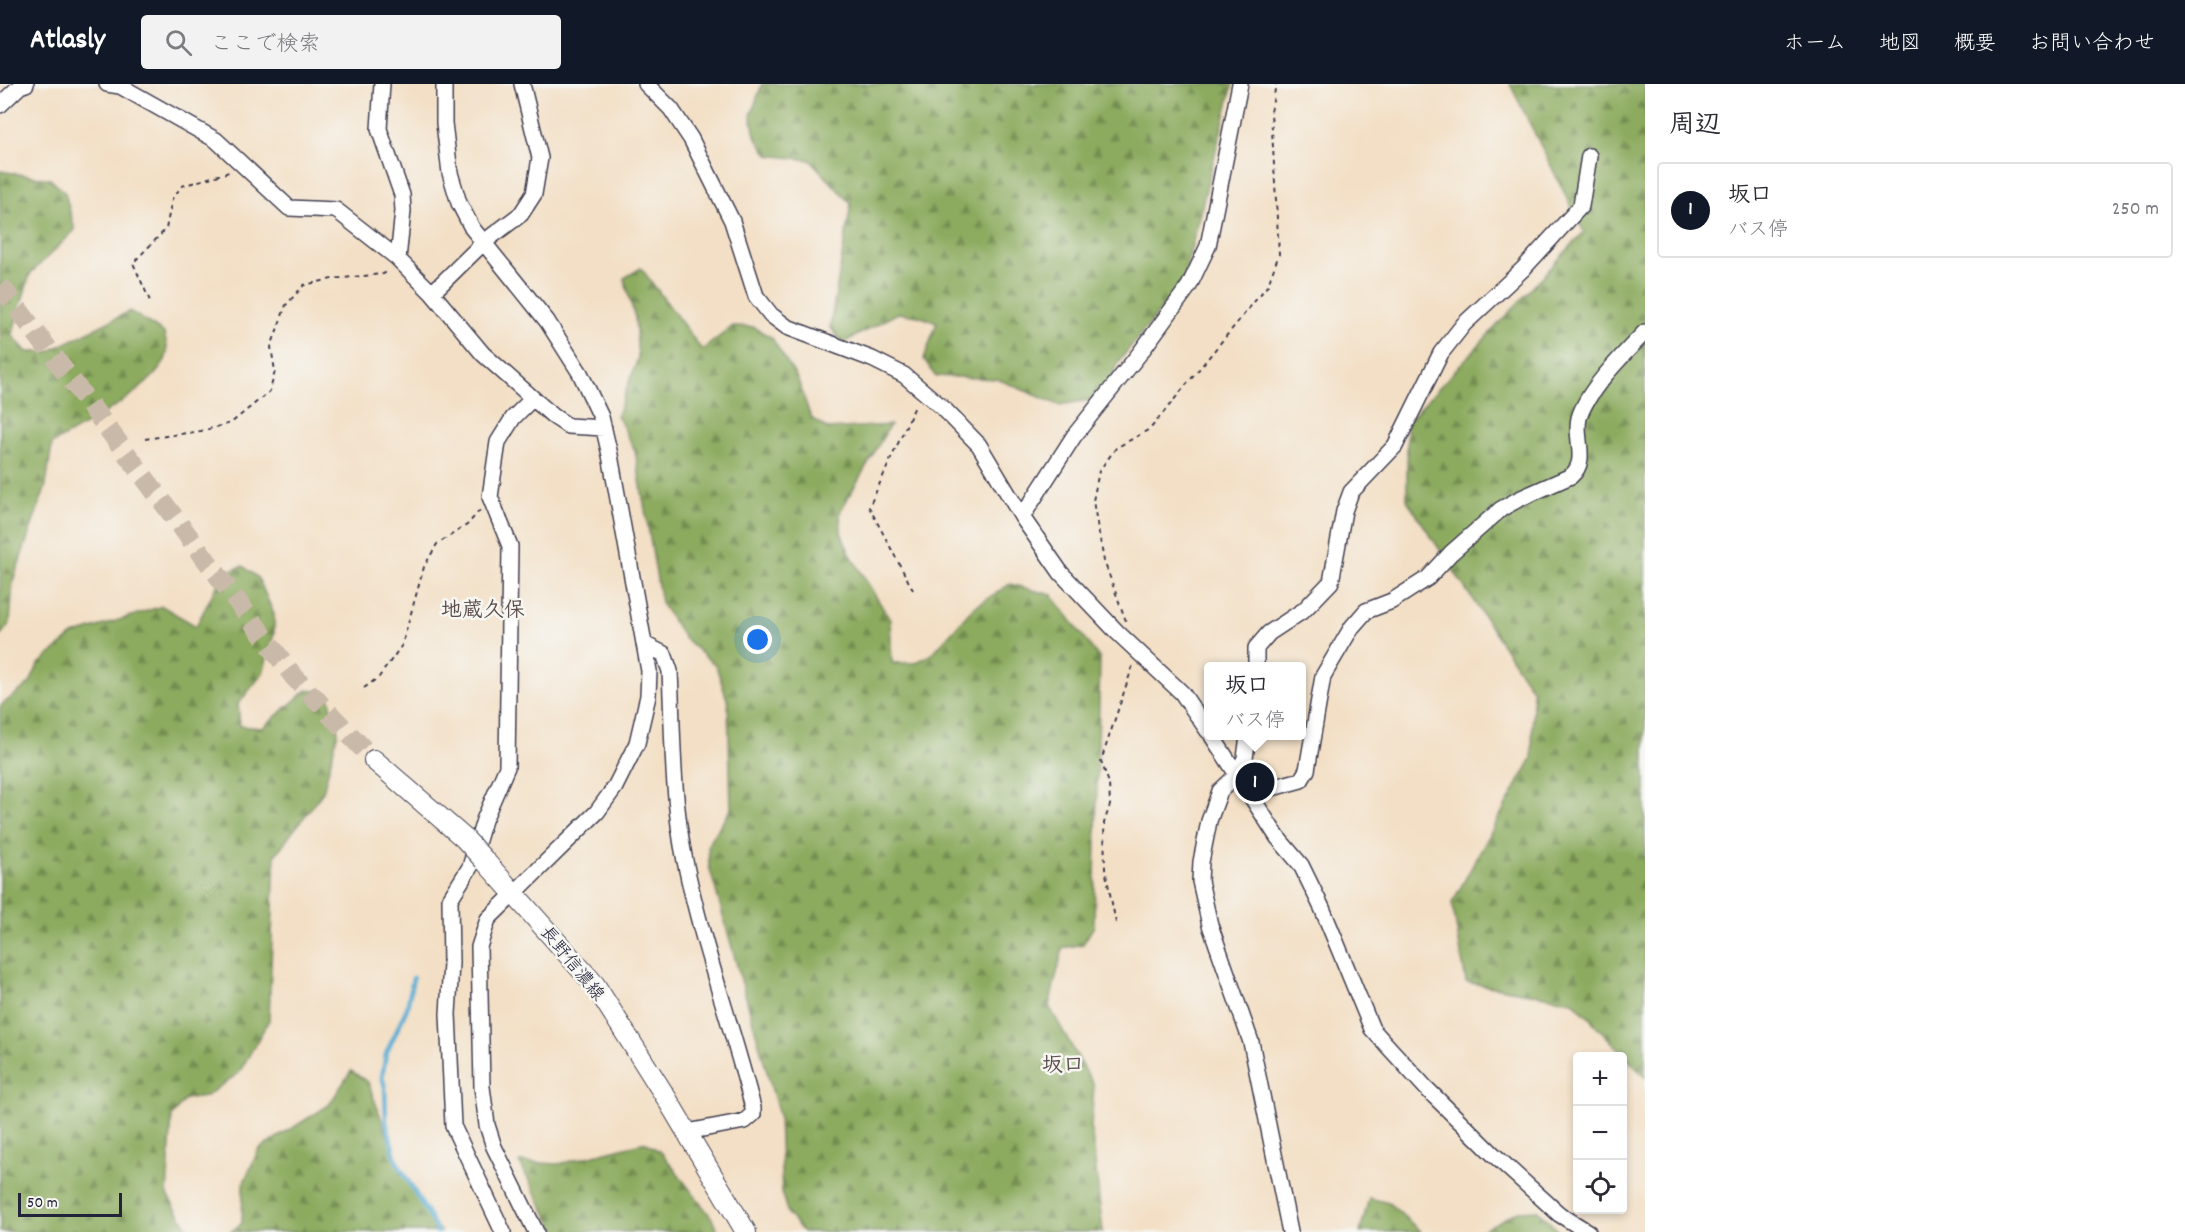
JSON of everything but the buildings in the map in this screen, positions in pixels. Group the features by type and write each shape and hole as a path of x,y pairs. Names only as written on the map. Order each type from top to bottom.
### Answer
{"main road":[{"name":"長野信濃線","path":"374,760 465,839 595,985 687,1132 746,1232"}],"street":[{"path":"0,105 20,86 26,84"},
{"path":"107,84 120,86 216,140 289,208 336,210 400,262 432,293 483,354 553,416 568,426 604,428"},
{"path":"382,84 379,129 402,195 400,262"},
{"path":"444,84 444,123 450,173 459,203 472,228 547,321 580,374 601,417 610,454 649,671 648,696 638,743 615,787 597,812 488,919 479,947 482,1087 487,1125 494,1148 536,1232"},
{"path":"432,293 484,242 521,214 534,194 540,158 522,84"},
{"path":"646,84 671,108 691,139 732,221 756,296 771,315 787,327 883,364 904,375 943,408 979,446 1022,517 1061,573 1182,693 1204,724"},
{"path":"1022,517 1074,436 1140,353 1189,286 1208,246 1240,84"},
{"path":"1256,662 1256,648 1269,633 1304,610 1330,582 1344,511 1352,492 1395,446 1441,352 1464,324 1523,269 1581,206 1589,156"},
{"path":"1250,794 1301,780 1307,770 1323,676 1352,627 1366,611 1392,601 1428,578 1501,509 1577,471 1580,462 1579,419 1588,399 1622,355 1645,332"},
{"path":"503,1232 453,1126 448,1014 452,963 450,899 470,867 484,820 507,767 510,546 490,497 498,442 513,418 532,398"},
{"path":"644,644 664,654 670,671 676,800 685,861 709,958 753,1107 753,1114 745,1121 687,1132"},
{"path":"1215,740 1278,838 1301,865 1322,908 1372,1029 1426,1088 1493,1154 1559,1214 1587,1232"},
{"path":"1247,740 1245,758 1238,774 1220,791 1209,821 1201,862 1200,881 1210,925 1251,1042 1290,1232"}],"path":[{"path":"1126,621 1104,561 1094,501 1100,471 1116,448 1150,429 1269,285 1279,254 1271,112 1276,84"},
{"path":"150,301 133,263 166,230 172,199 182,186 246,167"},
{"path":"145,439 201,431 231,423 270,391 275,371 271,347 286,305 304,285 332,279 383,274 400,262"},
{"path":"913,590 869,507 912,414 921,389"},
{"path":"364,688 379,677 402,645 424,567 437,544 467,525 490,497"},
{"path":"1116,923 1105,869 1104,823 1110,805 1109,783 1101,761 1138,651"}],"green space":[{"path":"762,84 1233,84 1182,284 1119,361 1101,398 1059,405 997,379 935,376 924,359 937,322 918,316 898,313 843,343 830,327 851,204 810,160 768,155 755,136 751,115"},
{"path":"1510,84 1645,84 1645,1077 1627,1058 1627,1052 1621,1052 1573,1001 1466,982 1452,903 1532,758 1533,691 1407,500 1407,422 1584,232"},
{"path":"0,171 50,179 65,193 75,230 30,274 12,335 27,352 48,352 130,311 164,333 167,352 163,364 137,391 52,444 46,485 13,581 10,623 0,636"},
{"path":"641,268 702,350 733,326 754,327 772,338 798,380 811,418 828,429 890,425 840,512 841,532 849,552 890,620 892,663 915,663 932,654 974,607 1010,584 1052,595 1100,659 1094,926 1083,944 1063,948 1049,1006 1094,1086 1091,1126 1103,1232 803,1232 788,1214 782,1195 779,1115 709,866 708,845 731,809 728,702 716,666 684,638 661,603 635,451 617,415 638,358 635,318 624,278"},
{"path":"243,566 258,578 274,614 274,634 263,673 238,704 240,726 262,728 307,690 328,693 338,732 323,792 275,855 269,1020 239,1073 206,1096 185,1099 172,1116 167,1195 188,1228 210,1232 0,1232 0,706 30,683 38,665 73,635 162,606 196,626 224,572"},
{"path":"351,1071 368,1082 397,1162 427,1214 441,1232 230,1232 242,1223 243,1184 259,1149 329,1105"},
{"path":"645,1142 662,1153 711,1217 719,1232 556,1232 519,1162 559,1164"},
{"path":"1369,1198 1389,1203 1421,1232 1360,1232"},
{"path":"1538,1210 1559,1232 1474,1232 1481,1231 1518,1211"}],"waterway":[{"path":"413,978 407,1008 386,1054 382,1077 385,1087 386,1121 396,1160 438,1232"}],"tunnel":[{"path":"0,285 294,677 374,760"}],"place":[{"name":"坂口","path":"1255,782"}],"district":[{"name":"地蔵久保","path":"483,609"},
{"name":"坂口","path":"1063,1064"}]}
